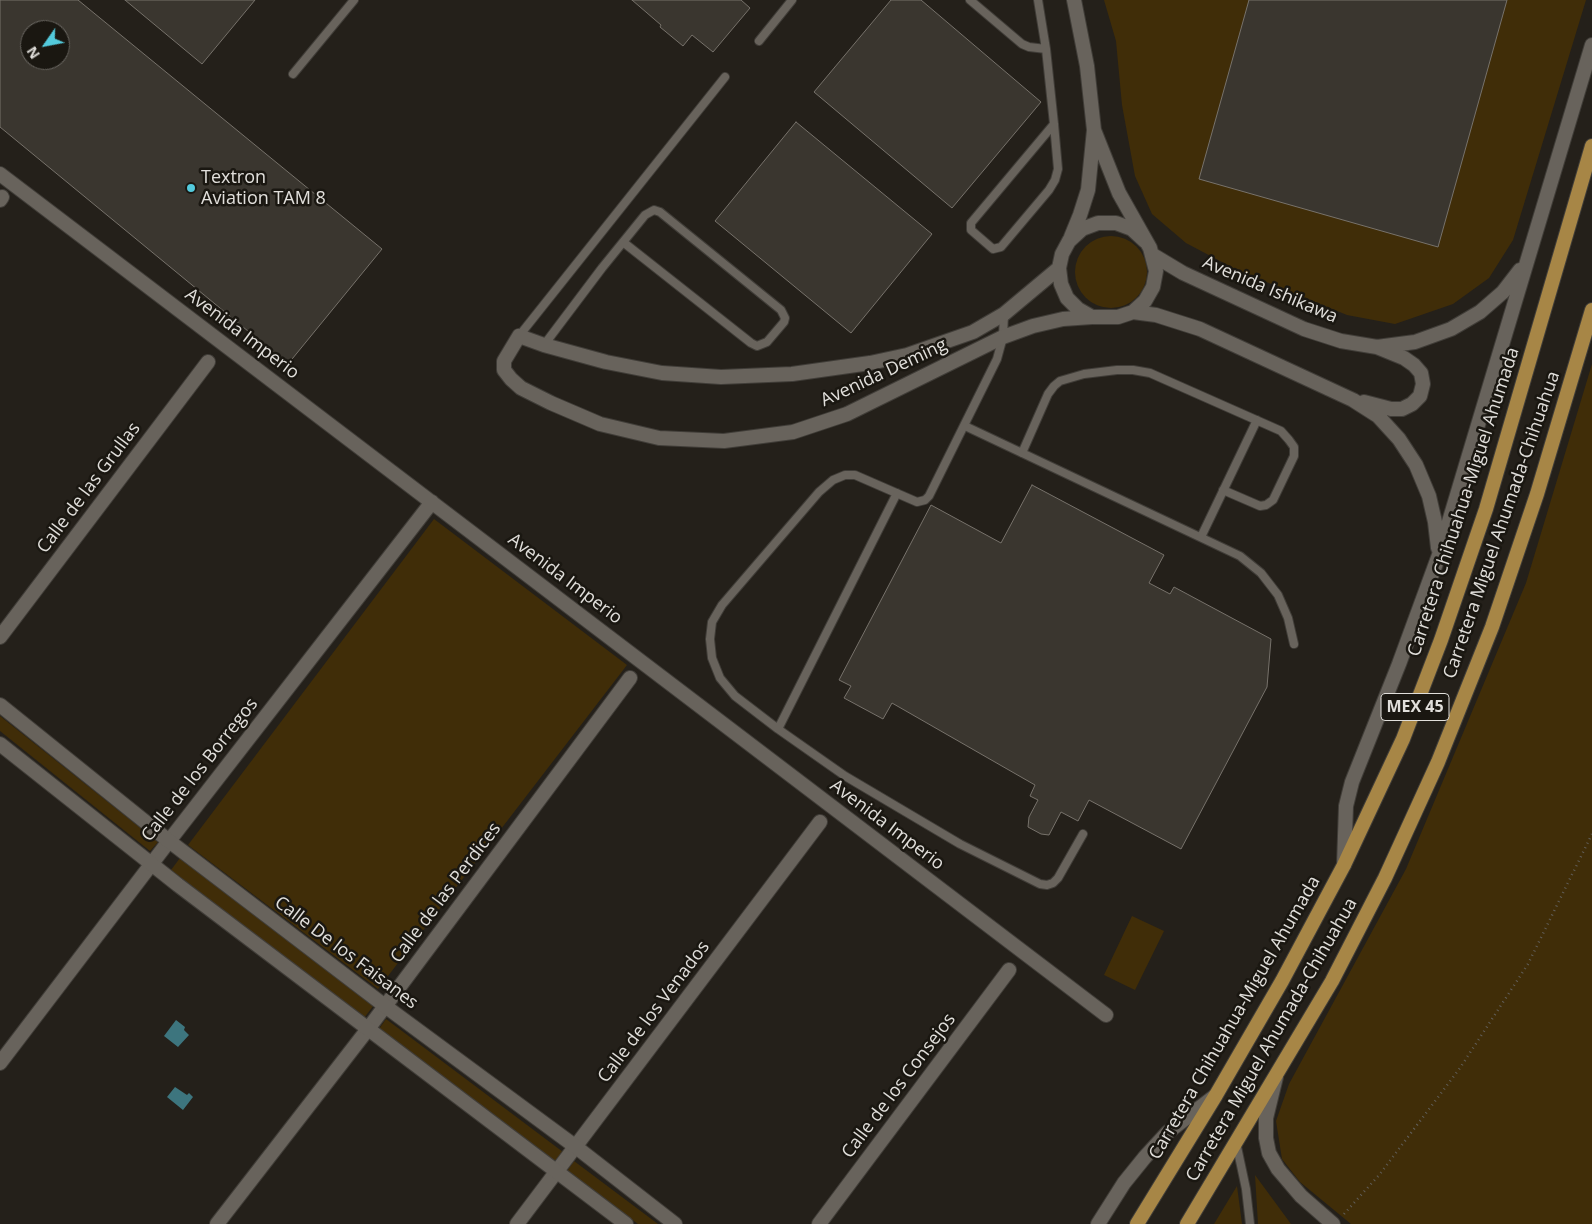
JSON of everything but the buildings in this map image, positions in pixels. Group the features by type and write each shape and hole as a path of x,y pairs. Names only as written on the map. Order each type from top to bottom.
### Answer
{"main road":[{"name":"Carretera Chihuahua-Miguel Ahumada","path":"1136,1224 1216,1095 1282,981 1344,865 1403,739 1444,631 1486,509 1592,146"},
{"name":"Carretera Miguel Ahumada-Chihuahua","path":"1187,1224 1332,981 1385,878 1438,762 1492,627 1537,494 1592,310"}],"street":[{"path":"1074,0 1087,66 1094,130 1088,190 1080,215 1062,254 1059,268 1060,284 1067,298 1078,309 1092,317 1118,317 1133,312 1145,301 1153,287 1156,271 1153,256 1119,194 1094,130"},
{"path":"1344,865 1346,806 1352,782 1400,664 1439,555 1592,45"},
{"name":"Avenida Imperio","path":"0,174 1106,1015"},
{"path":"1069,241 1082,229 1098,223 1116,223 1132,229 1145,241"},
{"name":"Avenida Ishikawa","path":"1153,256 1183,273 1304,329 1341,340 1377,347"},
{"path":"1377,347 1415,342 1451,329 1480,312 1503,292 1526,263"},
{"name":"Avenida Deming","path":"1059,268 1004,314 973,332 907,355 870,363 792,374 721,377 662,373 606,362 519,336 504,361 504,370 511,380 521,388 600,424 659,438 724,442 793,432 847,414 1004,337 1033,326 1063,319 1092,317"},
{"path":"1133,312 1170,319 1200,329 1353,400 1378,416 1400,439 1416,465 1429,496 1435,522 1439,555"},
{"path":"1353,400 1391,409 1402,408 1412,404 1420,396 1423,384 1421,373 1414,365 1404,358 1377,347"},
{"name":"Calle de las Grullas","path":"0,637 208,362"},
{"name":"Calle de los Borregos","path":"0,1063 169,841 432,502"},
{"name":"Calle de las Perdices","path":"217,1224 368,1029 630,678"},
{"name":"Calle De los Faisanes","path":"0,705 169,841 385,1006 576,1147 675,1224"},
{"path":"0,744 152,864 626,1224"},
{"name":"Calle de los Venados","path":"518,1224 820,822"},
{"name":"Calle de los Consejos","path":"818,1224 1009,970"},
{"path":"1277,1073 1266,1118 1266,1138 1269,1153 1278,1170 1301,1196 1337,1220"},
{"path":"1098,1224 1124,1183 1145,1157 1168,1132 1216,1095"}],"lane":[{"path":"293,74 354,0"},
{"path":"759,41 792,0"},
{"path":"970,0 1022,44 1046,49"},
{"path":"1038,0 1046,49 1054,124 1058,169 1055,180 1049,190 1002,247 993,249 971,230 971,223 1054,124"},
{"path":"519,336 725,76"},
{"path":"544,345 644,214 650,211 660,212 782,310 785,318 784,322 767,342 757,346 623,242"},
{"path":"1004,314 1004,337 998,359 925,500 917,502 855,475 845,475 833,480 819,492 729,598 712,622 710,639 712,658 720,678 735,696 845,776 960,844 1040,884 1047,885 1053,883 1058,878 1084,834"},
{"path":"1022,452 1048,394 1060,381 1084,374 1117,370 1150,373 1281,431 1294,447 1294,456 1273,500 1266,506 1260,506 1224,490"},
{"path":"1201,537 1257,420"},
{"path":"965,426 1240,556 1261,573 1278,595 1288,618 1294,644"},
{"path":"778,729 897,493"},
{"path":"1236,1142 1246,1189 1250,1224"}],"path":[{"path":"1337,1220 1380,1174 1465,1060 1528,964 1592,834"}],"shaded area":[{"path":"1104,0 1586,0 1513,240 1489,278 1453,304 1395,324 1347,315 1237,270 1186,243 1152,214 1135,176 1122,105 1116,41"},
{"path":"1111,236 1131,242 1141,252 1147,272 1141,292 1131,302 1111,308 1091,302 1081,292 1075,272 1081,252 1091,242"},
{"path":"1592,364 1592,1224 1351,1224 1300,1182 1282,1159 1276,1121 1289,1084 1406,869 1526,583"},
{"path":"434,519 627,665 378,989 188,845"},
{"path":"0,716 158,842 150,851 0,731"},
{"path":"180,858 374,1005 364,1018 171,870"},
{"path":"1132,916 1164,931 1135,990 1104,975"},
{"path":"386,1019 563,1152 555,1161 379,1029"},
{"path":"574,1161 658,1224 638,1224 567,1171"},
{"path":"1255,1175 1291,1224 1258,1224"},
{"path":"1237,1186 1242,1224 1214,1224"}],"water":[{"path":"176,1020 185,1027 184,1030 189,1035 178,1047 164,1036"},
{"path":"175,1087 187,1095 189,1093 193,1097 183,1110 167,1097"}],"place":[{"name":"Textron Aviation TAM 8","path":"191,188"}]}
